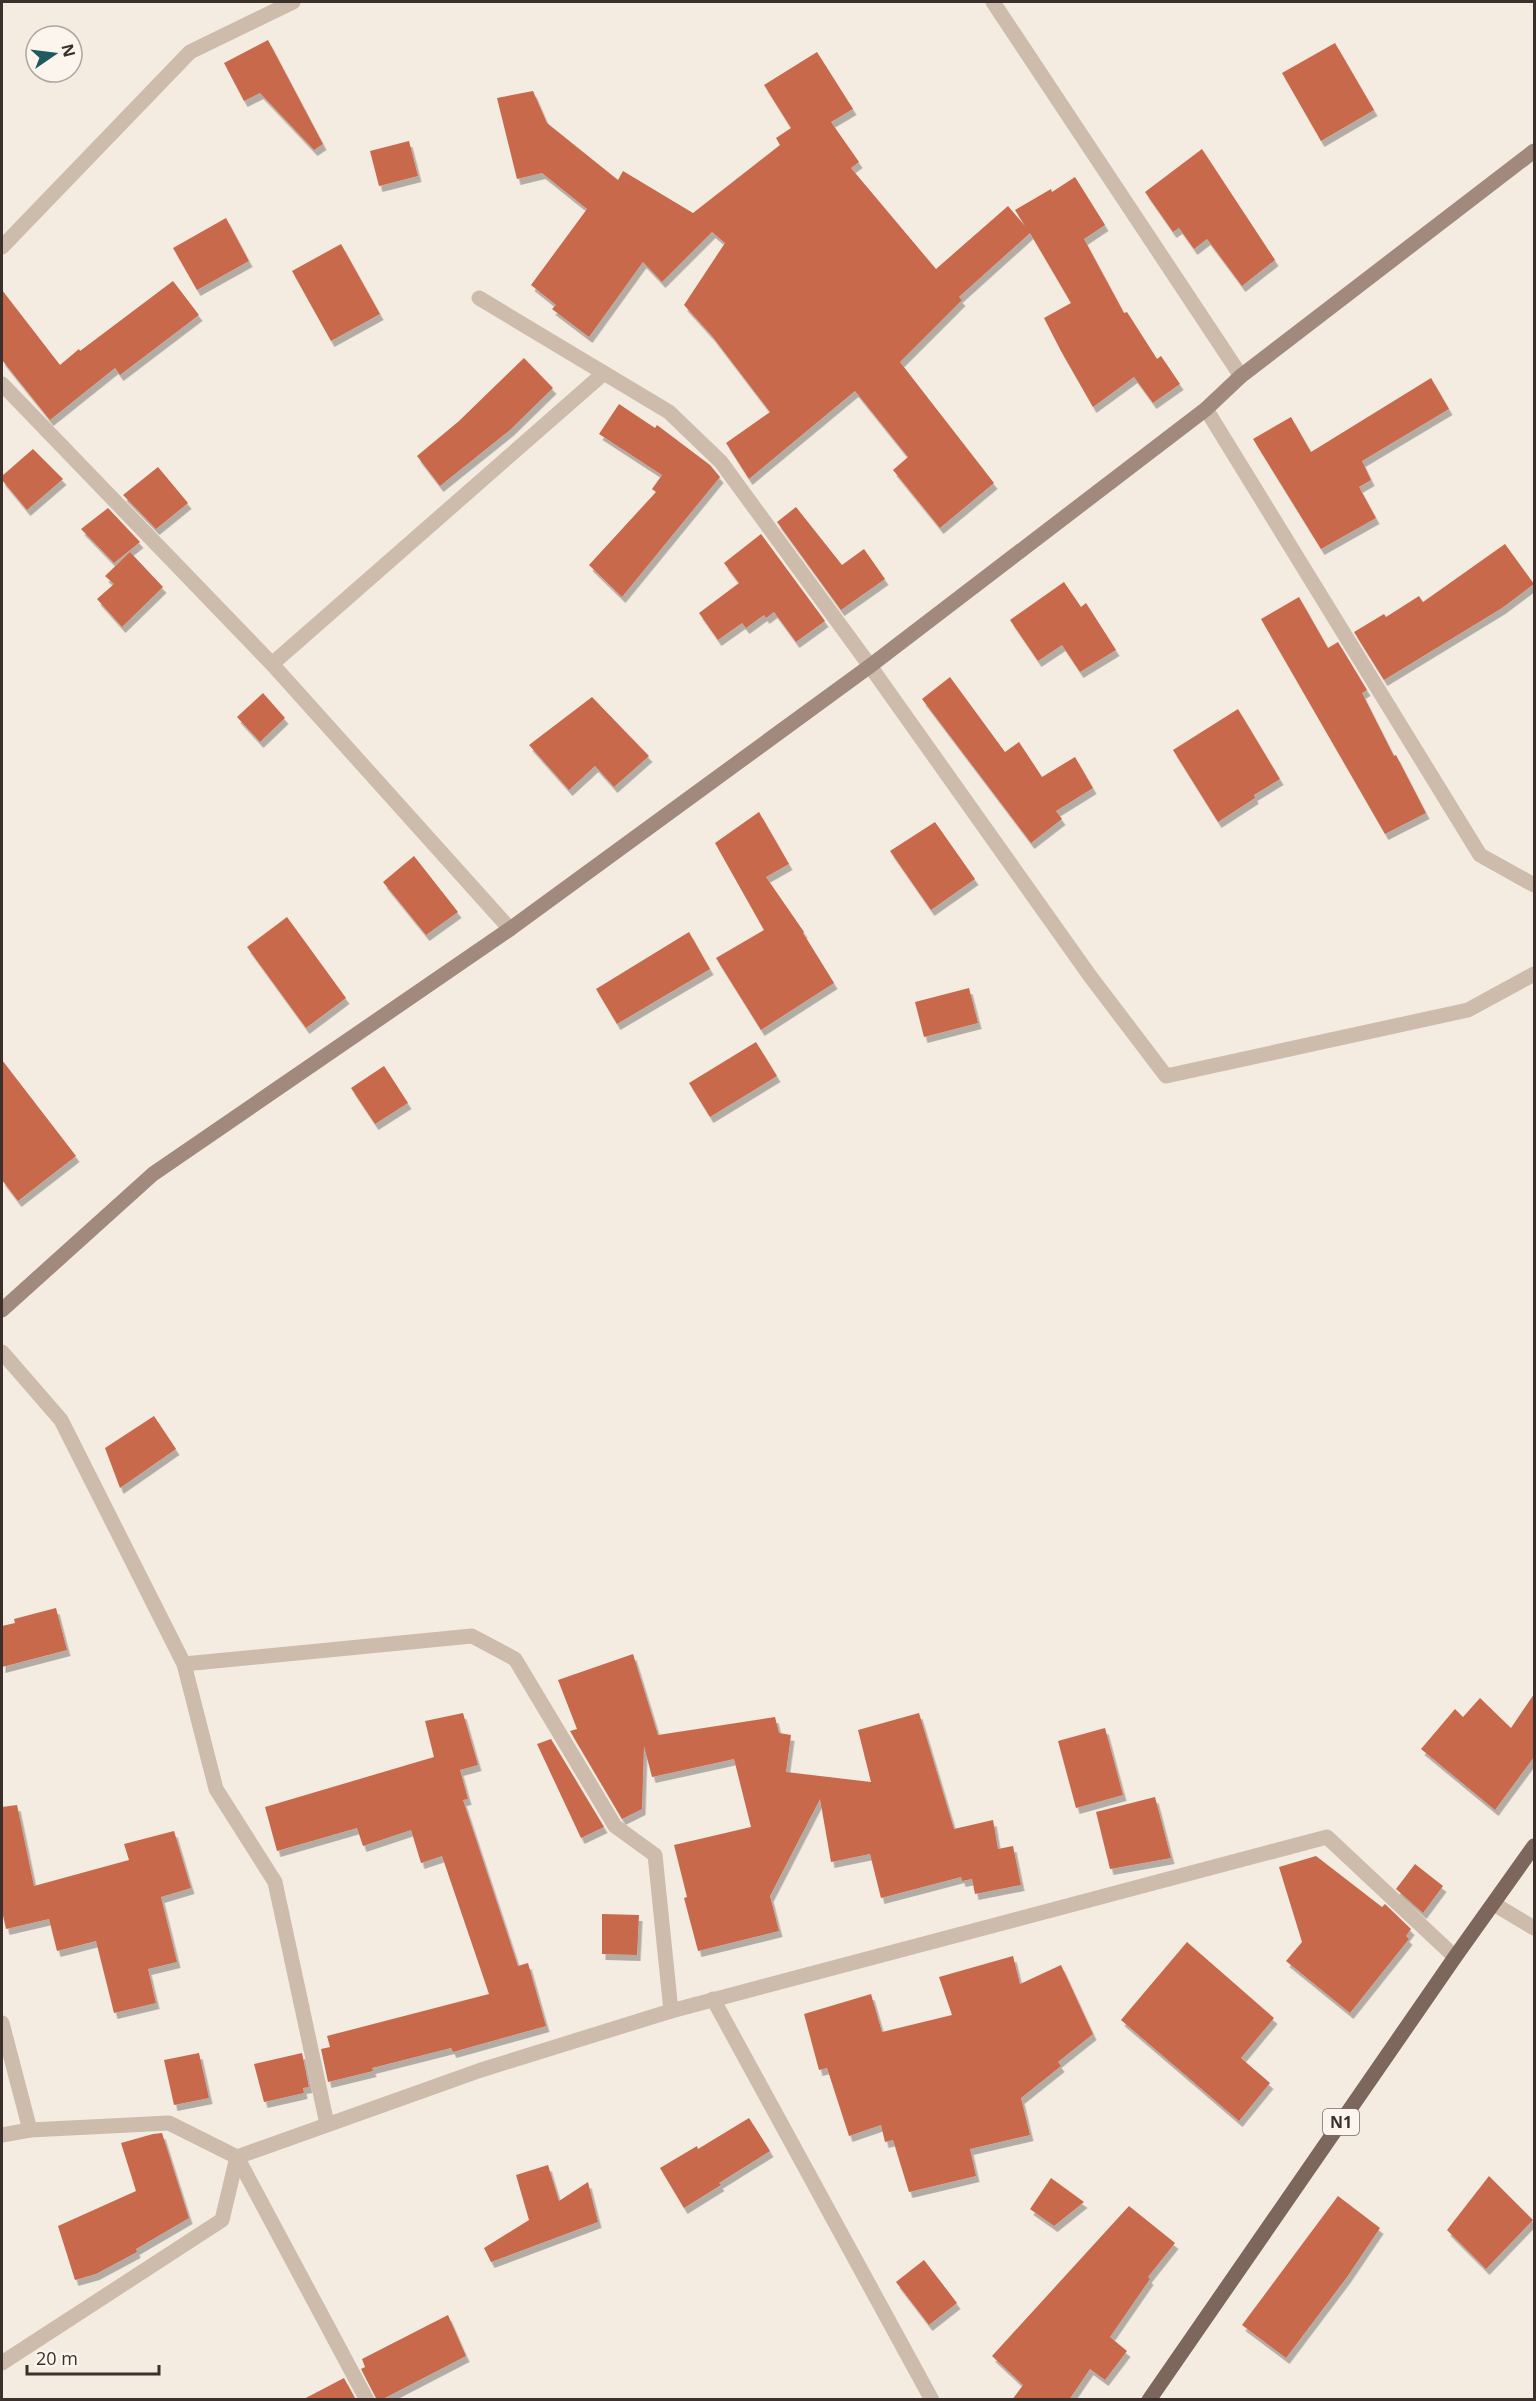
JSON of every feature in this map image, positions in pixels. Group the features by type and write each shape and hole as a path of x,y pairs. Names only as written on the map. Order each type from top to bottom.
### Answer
{"main road":[{"name":"N1","path":"1149,2400 1534,1846"}],"street":[{"path":"2,247 190,52 293,2"},
{"path":"993,2 1241,376"},
{"path":"2,1310 153,1174 510,929 870,666 1206,409 1241,376 1534,151"},
{"path":"479,298 669,412 721,462 870,666 1090,976 1166,1076 1468,1010 1534,974"},
{"path":"272,664 604,373"},
{"path":"2,384 272,664 510,929"},
{"path":"1206,409 1480,855 1534,885"},
{"path":"2,1352 62,1420 184,1664 216,1789 275,1882 327,2124"},
{"path":"184,1664 472,1636 515,1659 615,1826 655,1855 671,2010"},
{"path":"237,2157 481,2070 671,2010 1327,1837 1455,1957"},
{"path":"1494,1904 1534,1928"},
{"path":"713,2000 932,2400"},
{"path":"2,2023 30,2130"},
{"path":"2,2135 30,2130 169,2123 237,2157 367,2400"},
{"path":"2,2363 222,2220 237,2157"}],"building":[{"path":"268,40 323,144 314,150 260,93 244,101 224,63"},
{"path":"1335,43 1374,110 1321,141 1282,73"},
{"path":"817,52 853,109 831,122 859,162 851,168 936,269 1008,206 1025,226 1015,210 1051,189 1052,192 1075,177 1105,225 1084,239 1124,313 1127,312 1157,359 1161,356 1180,384 1153,403 1134,377 1093,407 1044,318 1071,303 1030,233 959,297 962,300 900,362 994,483 940,528 893,470 908,457 855,391 749,479 726,443 770,412 712,336 684,305 725,243 712,232 662,282 643,262 589,337 552,309 556,305 531,285 587,209 542,173 517,179 497,98 533,91 547,123 618,180 623,171 693,213 780,145 776,138 791,128 764,85"},
{"path":"409,141 418,176 379,186 370,151"},
{"path":"1202,149 1275,260 1242,286 1207,239 1194,249 1179,228 1173,232 1145,192"},
{"path":"226,218 249,261 197,290 173,248"},
{"path":"341,244 380,314 331,341 292,271"},
{"path":"173,281 199,315 120,375 115,368 50,420 2,360 2,290 60,365"},
{"path":"524,358 553,388 510,430 440,486 417,456 459,421"},
{"path":"1431,378 1449,409 1362,461 1371,480 1359,487 1376,518 1321,549 1253,439 1291,417 1311,452"},
{"path":"619,404 655,428 657,425 710,465 720,477 622,597 589,565 656,492 652,489 662,475 599,434"},
{"path":"33,449 63,479 27,510 2,480 2,476"},
{"path":"158,467 188,503 156,529 123,495"},
{"path":"796,507 842,565 864,549 885,579 841,610 777,522"},
{"path":"108,508 140,542 114,563 81,529"},
{"path":"761,534 825,621 796,642 774,612 766,618 764,615 746,628 742,623 718,640 699,613 739,583 724,563"},
{"path":"1505,544 1534,584 1502,608 1384,680 1354,632 1384,614 1386,617 1419,596 1423,602"},
{"path":"130,552 163,587 122,627 97,599 114,584 105,576"},
{"path":"1064,582 1081,607 1086,603 1116,650 1080,672 1062,645 1038,661 1010,620"},
{"path":"1299,597 1328,648 1338,642 1367,690 1362,693 1426,813 1385,834 1261,619"},
{"path":"950,677 1005,752 1019,742 1042,777 1075,757 1093,788 1056,811 1062,819 1031,843 922,699"},
{"path":"263,693 285,718 260,742 237,717"},
{"path":"592,697 649,756 614,787 595,766 569,790 529,745"},
{"path":"1238,709 1280,779 1218,822 1173,750"},
{"path":"759,812 789,864 766,877 804,932 834,983 761,1030 716,958 764,930 715,843"},
{"path":"935,822 975,879 931,910 890,851"},
{"path":"414,856 458,912 426,935 383,882"},
{"path":"287,917 346,998 306,1028 247,947"},
{"path":"689,932 710,969 617,1024 596,989"},
{"path":"969,988 978,1023 924,1037 915,1002"},
{"path":"756,1042 777,1076 710,1117 689,1083"},
{"path":"2,1060 76,1156 18,1201 2,1180"},
{"path":"384,1066 408,1103 375,1124 351,1088"},
{"path":"154,1416 176,1449 120,1488 105,1448"},
{"path":"56,1608 67,1650 2,1667 2,1626 15,1623 14,1619"},
{"path":"633,1654 658,1735 775,1717 779,1733 791,1735 786,1772 871,1782 858,1730 919,1713 954,1829 993,1820 998,1849 1013,1846 1021,1885 975,1894 972,1879 962,1881 961,1877 881,1898 870,1854 831,1862 820,1799 770,1896 779,1931 698,1951 684,1898 687,1897 674,1845 751,1827 734,1759 652,1777 644,1746 642,1809 622,1819 570,1731 577,1729 558,1680"},
{"path":"1534,1694 1534,1757 1495,1810 1421,1749 1455,1709 1463,1717 1480,1698 1511,1728"},
{"path":"463,1713 478,1765 460,1770 468,1799 463,1800 518,1966 528,1963 546,2026 453,2052 451,2048 372,2068 373,2071 328,2082 321,2049 330,2047 327,2036 489,1994 442,1856 421,1863 411,1830 363,1846 357,1828 277,1851 265,1807 434,1757 425,1721"},
{"path":"1105,1728 1123,1795 1076,1808 1058,1741"},
{"path":"551,1739 604,1827 581,1838 537,1744"},
{"path":"1155,1797 1171,1858 1110,1869 1096,1812"},
{"path":"17,1805 34,1886 129,1860 124,1844 174,1831 191,1888 161,1897 177,1962 148,1969 156,2003 114,2013 96,1941 57,1951 49,1919 6,1929 2,1911 2,1807"},
{"path":"1316,1856 1382,1907 1385,1904 1411,1929 1406,1936 1409,1939 1350,2013 1286,1961 1302,1942 1279,1867"},
{"path":"1415,1864 1443,1886 1423,1913 1396,1889"},
{"path":"602,1914 639,1915 637,1955 602,1954"},
{"path":"1187,1942 1274,2018 1241,2058 1270,2083 1239,2121 1121,2020"},
{"path":"1013,1956 1020,1984 1061,1965 1093,2034 1058,2062 1061,2066 1021,2098 1030,2135 970,2149 976,2176 909,2192 893,2140 885,2142 881,2125 849,2136 827,2068 819,2070 804,2014 871,1994 882,2032 952,2015 939,1977"},
{"path":"199,2053 209,2098 174,2105 164,2060"},
{"path":"302,2053 309,2087 303,2088 304,2093 264,2102 254,2064"},
{"path":"749,2118 770,2151 684,2208 660,2168 697,2146 698,2149"},
{"path":"162,2133 189,2218 136,2249 137,2252 96,2274 75,2280 58,2226 136,2191 121,2143"},
{"path":"548,2165 559,2201 588,2182 598,2222 491,2262 484,2248 529,2220 516,2175"},
{"path":"1489,2176 1533,2220 1486,2269 1447,2230"},
{"path":"1051,2178 1084,2202 1054,2226 1030,2209"},
{"path":"1338,2196 1380,2228 1347,2277 1286,2358 1242,2325"},
{"path":"1129,2206 1175,2243 1148,2277 1150,2279 1110,2337 1127,2351 1105,2380 1090,2369 1069,2400 1012,2400 1023,2385 992,2356"},
{"path":"924,2260 957,2303 929,2325 896,2282"},
{"path":"448,2315 466,2356 377,2400 361,2369 365,2367 362,2359"},
{"path":"344,2378 356,2400 302,2400"}]}
